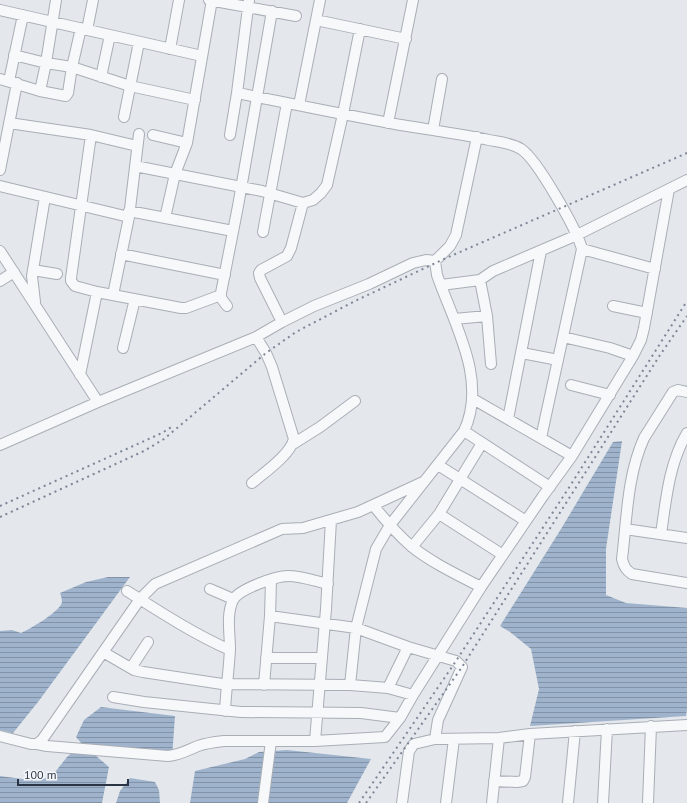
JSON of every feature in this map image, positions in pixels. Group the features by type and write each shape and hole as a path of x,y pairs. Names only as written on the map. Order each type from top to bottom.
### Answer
{"street":[{"path":"40,91 56,0"},
{"path":"8,81 40,91 66,96 68,93 72,67 93,0"},
{"path":"170,49 179,0"},
{"path":"165,218 175,174 187,143 211,0 248,3 272,12 296,16"},
{"path":"299,105 320,0"},
{"path":"388,123 413,0"},
{"path":"230,136 248,3"},
{"path":"0,10 202,56"},
{"path":"227,306 221,295 272,12"},
{"path":"0,170 9,123 8,81 23,15"},
{"path":"316,20 406,39"},
{"path":"135,166 270,193 303,202 312,200 321,193 327,185 360,29"},
{"path":"101,77 110,35"},
{"path":"124,117 139,42"},
{"path":"14,56 72,67 130,86 195,100"},
{"path":"432,130 442,79"},
{"path":"237,93 388,123 477,137 509,144 520,148 528,155 548,182 577,235 582,249 542,438"},
{"path":"263,232 287,103"},
{"path":"9,123 91,135 137,146"},
{"path":"113,295 129,214 139,134"},
{"path":"91,135 71,281 75,286 97,292 181,308 186,308 221,295"},
{"path":"153,135 187,143"},
{"path":"435,261 450,246 456,235 477,137"},
{"path":"441,285 480,280 493,271 577,235 687,180"},
{"path":"0,186 82,205 129,214 165,218 233,232"},
{"path":"0,736 31,744 47,746 168,756 182,754 209,743 315,741 385,737 400,718 481,587 572,456 633,356 641,340 647,313 668,189"},
{"path":"35,306 32,282 33,270 45,197"},
{"path":"282,322 260,278 259,273 261,270 287,256 291,248 303,202"},
{"path":"582,249 655,269"},
{"path":"0,251 98,402"},
{"path":"508,419 541,251"},
{"path":"121,254 225,275"},
{"path":"0,445 98,402 256,337 314,306 369,284 413,263 426,260 435,261"},
{"path":"350,685 356,628 376,549 390,525 464,431 470,416 473,399 469,361 441,285 436,270 435,261"},
{"path":"33,270 57,274"},
{"path":"0,281 14,272"},
{"path":"480,280 487,316 491,364"},
{"path":"80,375 97,292"},
{"path":"123,348 135,299"},
{"path":"613,306 647,313"},
{"path":"454,319 487,316"},
{"path":"256,337 266,353 272,367 292,430 294,439 293,444"},
{"path":"563,337 633,356"},
{"path":"522,353 558,360"},
{"path":"571,386 610,395"},
{"path":"687,392 678,390 673,392 644,438 631,480 622,559 627,571 632,574 687,583"},
{"path":"473,399 572,456"},
{"path":"252,483 288,451 293,444 320,427 355,401"},
{"path":"464,431 550,486"},
{"path":"661,534 668,484 676,455 687,433"},
{"path":"412,547 439,514 482,443"},
{"path":"438,465 526,521"},
{"path":"37,744 42,740 140,599 155,584 282,529 303,528 358,512 425,481"},
{"path":"373,505 412,547 459,576 481,587"},
{"path":"439,514 503,555"},
{"path":"315,741 328,584 331,520"},
{"path":"626,529 687,538"},
{"path":"225,710 230,650 229,621 234,599 244,590 283,576 293,576 328,584"},
{"path":"264,685 270,616 271,580"},
{"path":"210,589 234,599"},
{"path":"127,591 161,613 230,650"},
{"path":"270,616 356,628 408,647 456,661 462,667 438,720 435,739"},
{"path":"131,668 148,642"},
{"path":"388,688 408,647"},
{"path":"103,652 131,668 143,672 227,684 320,686 350,685 388,688 413,695"},
{"path":"266,658 322,658"},
{"path":"113,697 144,702 241,712 360,713 400,718"},
{"path":"402,803 411,747 418,742 435,739 499,738 530,734 687,725"},
{"path":"648,803 651,726"},
{"path":"603,803 607,729"},
{"path":"568,803 575,731"},
{"path":"494,781 523,781 525,777 530,734"},
{"path":"492,803 499,738"},
{"path":"446,803 454,739"},
{"path":"263,803 271,741"}],"water":[{"path":"622,441 606,549 606,595 626,603 687,608 686,716 530,726 539,689 531,649 500,626 561,529 613,442"},
{"path":"108,577 130,577 38,702 13,733 0,730 0,631 12,630 21,633 25,631 44,619 60,606 62,602 60,593 86,582"},
{"path":"101,707 175,716 172,758 118,752 82,744 76,737 84,720"},
{"path":"77,748 95,755 109,767 102,803 0,803 0,776 38,781 52,776 67,757"},
{"path":"287,750 371,759 347,803 190,803 195,771 245,759 259,752"},
{"path":"130,778 155,782 159,790 160,803 116,803 120,791"}],"railway":[{"path":"0,517 144,451 164,439 266,353 296,332 355,301 444,259 687,153"},
{"path":"359,803 456,661 570,486 687,301"},
{"path":"366,803 462,667 660,355 687,316"},
{"path":"0,506 162,433 173,426"}]}
